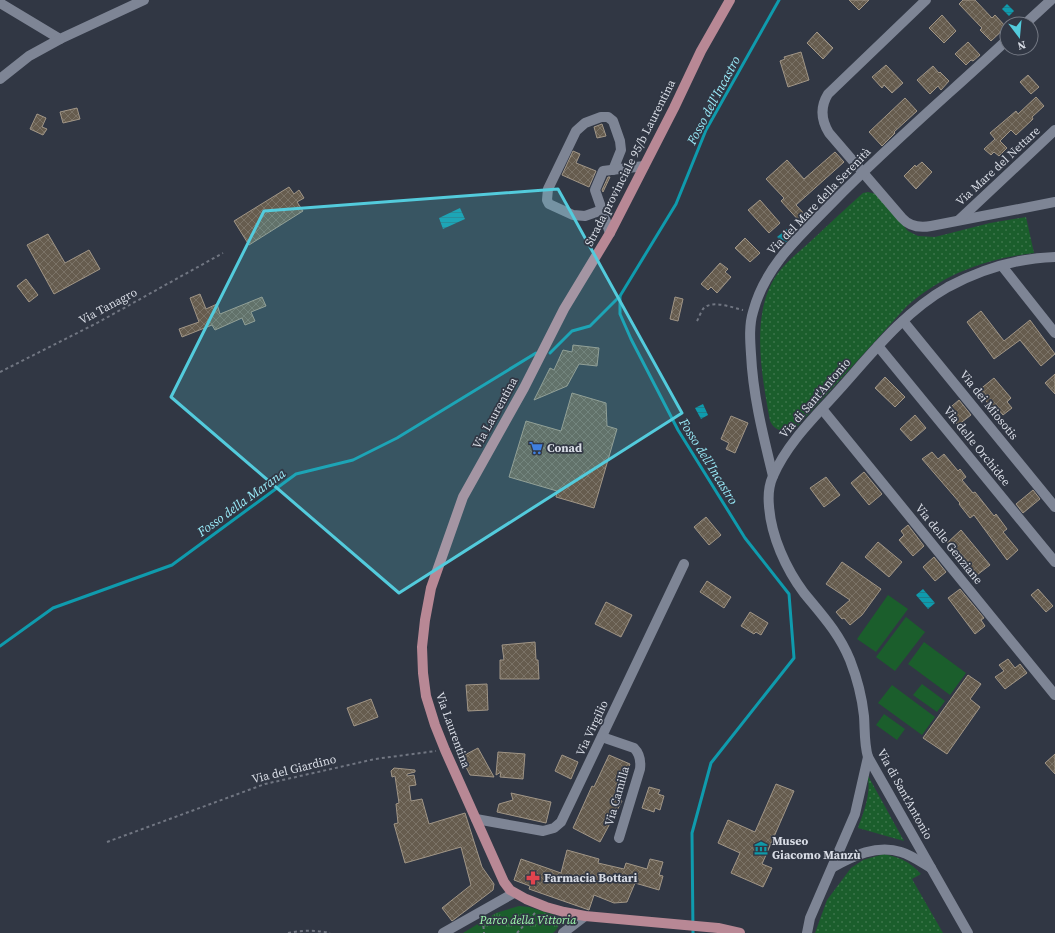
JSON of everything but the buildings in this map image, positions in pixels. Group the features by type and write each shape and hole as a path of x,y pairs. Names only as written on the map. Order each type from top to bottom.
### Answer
{"main road":[{"name":"Strada provinciale 95/b Laurentina","path":"551,336 564,309 610,233 701,51 730,0"},
{"name":"Via Laurentina","path":"551,336 524,388 463,497 431,588 423,631 423,673 426,696 433,719 445,750 504,882 514,893 542,906 586,916 710,927 740,933"}],"street":[{"path":"0,79 29,56 60,39 144,0"},
{"path":"926,0 828,94 824,102 822,115 826,128 902,218 909,224 922,227 1055,202"},
{"path":"1034,16 1051,0"},
{"path":"0,3 60,39"},
{"name":"Via del Mare della Serenità","path":"773,476 759,419 753,381 750,345 752,312 761,289 777,262 790,247 863,172 999,47"},
{"path":"602,210 585,216 573,215 549,204 546,196 576,131 585,123 601,117 608,117 613,120 620,141 621,150 613,170"},
{"name":"Via Mare del Nettare","path":"958,221 1055,130"},
{"path":"610,233 595,190 603,171 644,166"},
{"name":"Via di Sant'Antonio","path":"968,933 868,756 861,700 850,660 833,627 803,592 784,558 773,530 769,511 769,489 773,476 794,441 807,424 878,346 903,321 948,287 968,278 1002,266 1033,259 1055,257"},
{"path":"1002,266 1055,334"},
{"name":"Via dei Miosotis","path":"903,321 1055,506"},
{"name":"Via delle Orchidee","path":"878,346 1055,562"},
{"name":"Via delle Genziane","path":"822,409 1055,695"},
{"name":"Via Virgilio","path":"476,819 546,830 554,828 564,817 684,564"},
{"name":"Via Camilla","path":"602,737 634,748 637,751 640,760 640,769 619,838"},
{"path":"807,933 810,918 855,814 868,756"},
{"path":"833,867 860,854 883,849 900,852 931,868"},
{"path":"444,932 514,893"},
{"path":"563,933 586,916"}],"path":[{"name":"Via Tanagro","path":"0,372 96,323 223,253"},
{"path":"698,321 703,309 709,305 752,312"},
{"name":"Via del Giardino","path":"107,842 265,784 375,759 445,750"},
{"path":"517,933 542,906"},
{"path":"288,933 313,930 330,933"}],"highlighted area":[{"path":"558,189 682,413 399,593 171,397 264,211"}],"green space":[{"path":"868,192 876,194 908,231 918,236 935,237 990,223 1026,217 1034,253 999,259 982,264 951,277 921,295 907,306 797,427 790,431 778,430 770,421 761,365 760,345 763,307 769,289 778,273 789,260 863,193"},
{"path":"888,595 908,609 876,652 857,639"},
{"path":"906,617 925,632 895,671 876,657"},
{"path":"924,642 966,673 950,695 908,664"},
{"path":"922,684 945,701 937,712 913,695"},
{"path":"892,685 935,717 922,735 878,703"},
{"path":"884,714 905,729 897,740 876,725"},
{"path":"867,774 904,841 858,828 868,795 869,788"},
{"path":"884,854 904,861 913,866 921,874 912,879 943,933 815,933 827,900 851,868 863,860"},
{"name":"Parco della Vittoria","path":"519,906 529,907 557,916 559,923 557,929 553,933 463,933 496,913"}],"water":[{"path":"1007,4 1014,11 1009,16 1002,9"},
{"path":"460,208 465,219 443,229 439,218"},
{"path":"787,229 793,235 784,244 777,237"},
{"path":"703,404 708,415 701,419 695,408"},
{"path":"923,589 935,603 928,609 916,595"}],"waterway":[{"name":"Fosso dell'Incastro","path":"693,933 692,833 711,763 794,658 789,594 745,538 678,430 631,339 620,314 620,296 676,204 706,130 779,0"},
{"name":"Fosso della Marana","path":"550,353 572,331 590,326 620,296"},
{"name":"Fosso della Marana","path":"0,646 53,608 172,565 296,474 353,460 397,438 536,353"}],"place":[{"name":"Conad","path":"536,448"},
{"name":"Museo Giacomo Manzù","path":"761,848"},
{"name":"Farmacia Bottari","path":"533,878"}]}
